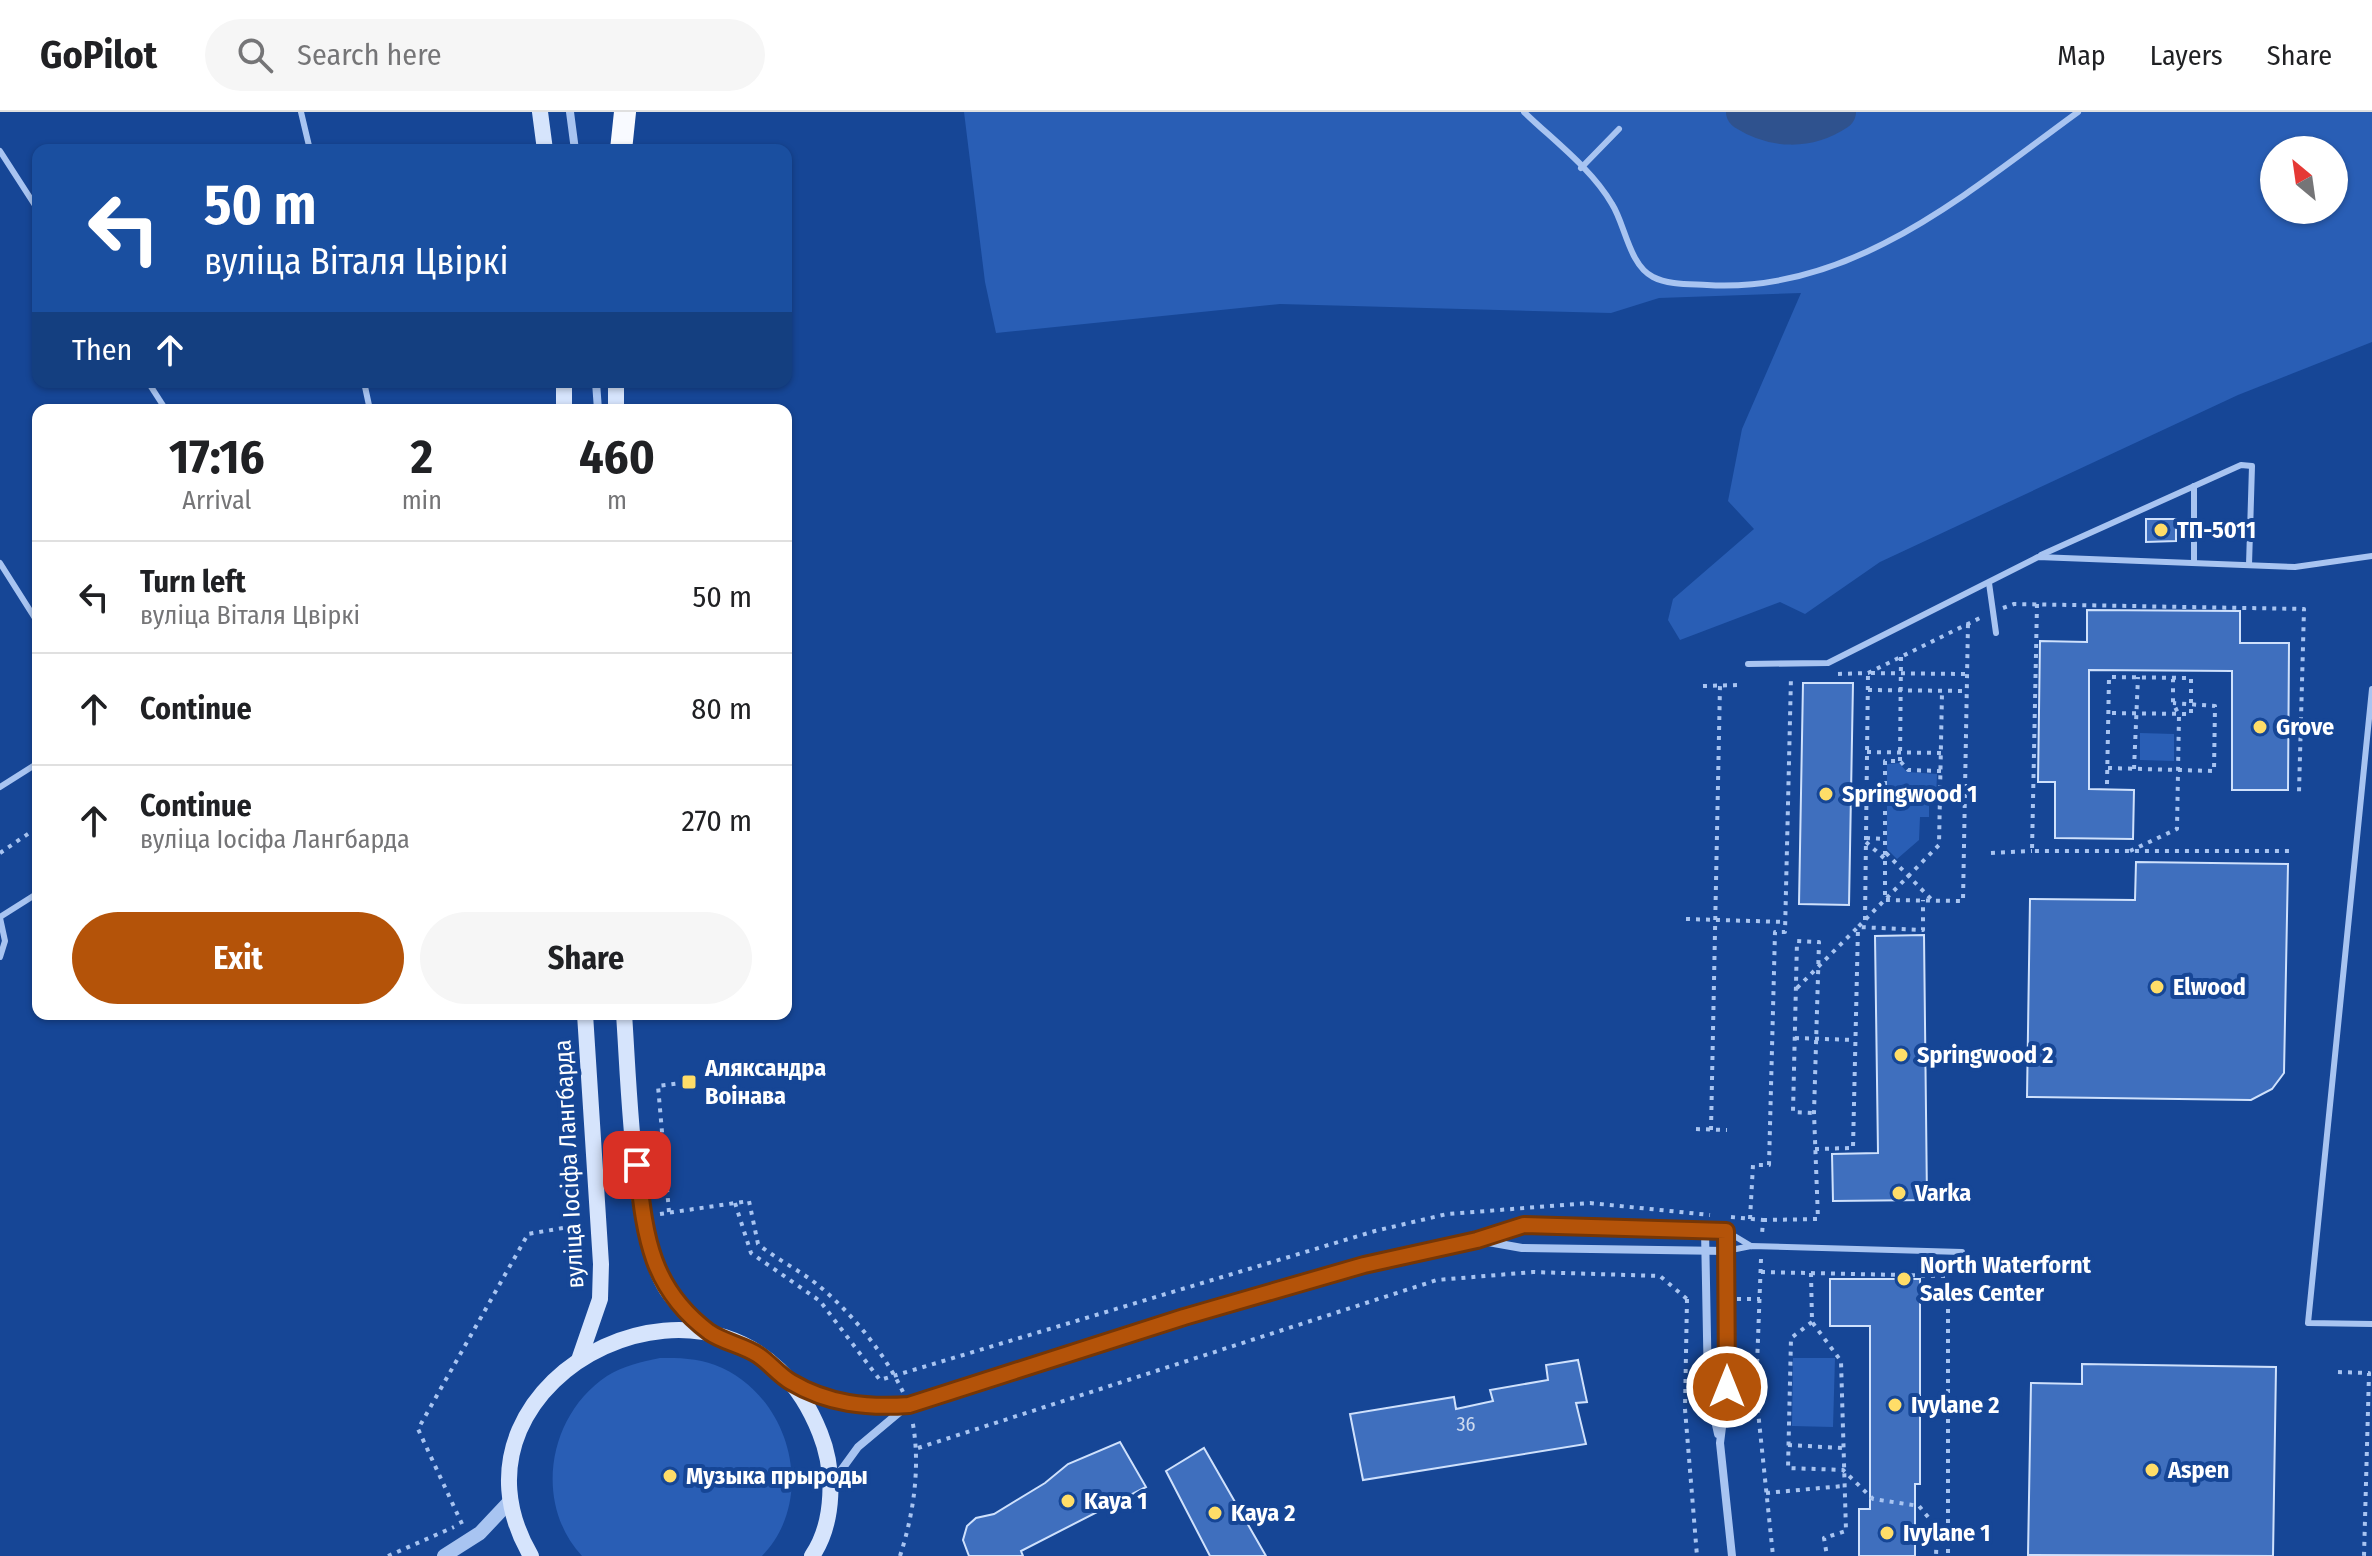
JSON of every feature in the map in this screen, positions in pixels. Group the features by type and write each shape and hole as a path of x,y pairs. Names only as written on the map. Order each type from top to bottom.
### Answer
{"highway":[{"path":"622,144 625,112"}],"main road":[{"path":"540,112 544,144"},
{"name":"вуліца Іосіфа Лангбарда","path":"580,1357 600,1299 601,1264 585,1020"},
{"path":"625,1020 641,1202 651,1257 667,1289 685,1312 712,1334 754,1352 789,1381 815,1419 826,1452 831,1486 829,1509 812,1556"},
{"path":"531,1556 516,1530 511,1500 511,1471 523,1427 547,1388 580,1357 600,1346 644,1331 667,1329 712,1334"}],"street":[{"path":"570,112 574,144"},
{"path":"789,1381 848,1405 909,1405 1184,1317 1334,1273 1477,1240 1524,1225 1726,1231 1727,1387 1720,1443"},
{"path":"1705,1230 1708,1389 1720,1443 1732,1556"},
{"path":"1477,1240 1522,1248 1726,1251"},
{"path":"831,1486 858,1447 909,1405"},
{"path":"444,1556 480,1533 511,1500"}],"lane":[{"path":"301,112 309,144"},
{"path":"1524,112 1612,202 1638,262 1651,277 1672,282 1734,286 1793,278 1873,251 1974,189 2078,112"},
{"path":"1581,168 1619,129"},
{"path":"0,151 32,201"},
{"path":"1748,664 1828,663 2038,557 2241,465 2252,466 2249,565"},
{"path":"2194,486 2194,563"},
{"path":"2038,557 2295,567 2372,556"},
{"path":"0,563 32,614"},
{"path":"1989,583 1996,633"},
{"path":"2372,689 2308,1323 2372,1324"},
{"path":"0,787 32,767"},
{"path":"0,957 5,941 0,918 32,897"},
{"path":"1726,1231 1751,1246"},
{"path":"1726,1251 1751,1246 1962,1252"}],"path":[{"path":"1868,673 1993,611 2014,604 2304,609 2299,792"},
{"path":"2032,851 2037,604"},
{"path":"1885,900 1963,901 1968,623"},
{"path":"1900,761 1901,657"},
{"path":"1865,920 1868,673"},
{"path":"1837,674 1967,674"},
{"path":"1750,1219 1753,1165 1769,1165 1775,932 1785,932 1791,675 1806,675"},
{"path":"2107,784 2108,713 2109,677 2191,678 2191,714 2108,713"},
{"path":"2134,769 2138,677"},
{"path":"2128,852 2177,829 2179,715 2173,703 2173,678"},
{"path":"1711,1130 1720,685"},
{"path":"1703,686 1738,685"},
{"path":"1868,690 1967,691"},
{"path":"1796,990 1939,845 1942,692"},
{"path":"2107,768 2214,771 2215,706 2173,703"},
{"path":"1867,752 1941,753"},
{"path":"1885,900 1885,761 1900,761 1908,770 1941,771"},
{"path":"0,853 32,831"},
{"path":"1866,840 1885,839"},
{"path":"1866,840 1885,859"},
{"path":"1991,853 2294,851"},
{"path":"1885,852 1932,900"},
{"path":"1858,927 1923,930 1923,900"},
{"path":"1686,919 1785,922"},
{"path":"1815,1149 1853,1148 1858,927"},
{"path":"735,1203 751,1253 820,1301 880,1380 1375,1231 1447,1214 1590,1203 1763,1220 1818,1219 1814,1113 1819,942 1797,941 1793,1112 1814,1113"},
{"path":"1795,1038 1855,1040"},
{"path":"669,1212 658,1086 689,1082"},
{"path":"1696,1129 1727,1130"},
{"path":"1763,1220 1756,1392 1773,1556"},
{"path":"918,1448 1437,1280 1533,1272 1660,1276 1687,1299 1685,1409 1697,1556"},
{"path":"1761,1272 1948,1276 1948,1556"},
{"path":"1811,1273 1812,1322 1841,1361 1846,1531 1824,1538 1827,1556"},
{"path":"1812,1322 1791,1338 1788,1468 1843,1470 1873,1499 1919,1506 1937,1528 1936,1556"},
{"path":"2338,1372 2369,1373 2364,1556"},
{"path":"895,1375 909,1405 918,1448 909,1528 900,1556"},
{"path":"1788,1445 1842,1448"},
{"path":"1766,1493 1844,1486"}],"shaded area":[{"path":"964,112 2372,112 2372,342 2238,395 1880,562 1805,614 1780,602 1680,640 1668,620 1673,599 1754,529 1728,501 1742,429 1801,293 1659,298 1611,313 1280,304 996,333 985,282"},
{"path":"2140,733 2174,734 2174,761 2140,760"},
{"path":"1899,763 1907,772 1937,774 1936,798 1929,798 1929,817 1920,817 1919,840 1897,859 1887,849 1887,764"},
{"path":"660,1358 708,1363 741,1379 762,1398 777,1422 788,1449 792,1477 789,1505 779,1532 762,1556 582,1556 567,1535 557,1511 553,1486 554,1461 560,1436 571,1413 587,1393 607,1376 626,1367"},
{"path":"1793,1358 1835,1358 1833,1427 1792,1426"}],"building":[{"name":"ТП-5011","path":"2146,519 2176,519 2176,541 2146,542"},
{"name":"Grove","path":"2087,610 2240,611 2240,643 2289,643 2288,790 2232,790 2232,671 2089,670 2089,789 2134,790 2133,839 2055,838 2055,782 2038,782 2040,641 2087,642"},
{"name":"Springwood 1","path":"1803,683 1853,683 1849,905 1799,904"},
{"name":"Elwood","path":"2136,862 2288,864 2284,1073 2272,1089 2251,1100 2027,1097 2030,899 2135,900"},
{"name":"Springwood 2","path":"1924,935 1927,1200 1833,1201 1832,1154 1878,1153 1875,936"},
{"name":"Ivylane 2","path":"1830,1279 1920,1279 1920,1484 1915,1484 1915,1556 1859,1556 1859,1509 1870,1509 1870,1326 1830,1326"},
{"path":"1578,1360 1587,1402 1576,1403 1586,1444 1363,1480 1350,1414 1454,1397 1456,1409 1493,1401 1490,1390 1548,1380 1546,1365"},
{"name":"Aspen","path":"2082,1364 2276,1367 2273,1556 2028,1555 2031,1383 2082,1384"},
{"name":"Kaya 1","path":"1120,1442 1146,1487 1021,1551 1023,1556 969,1556 963,1540 967,1526 976,1518 994,1514 1045,1483 1068,1464"},
{"name":"Kaya 2","path":"1204,1448 1266,1556 1210,1556 1166,1471"}],"waterway":[{"path":"1744,112 1767,123 1791,127 1815,123 1838,112"}],"place":[{"name":"ТП-5011","path":"2161,530"},
{"name":"Grove","path":"2260,727"},
{"name":"Springwood 1","path":"1826,794"},
{"name":"Elwood","path":"2157,987"},
{"name":"Springwood 2","path":"1901,1055"},
{"name":"Аляксандра Воінава","path":"689,1082"},
{"name":"Varka","path":"1899,1193"},
{"name":"North Waterfornt Sales Center","path":"1904,1279"},
{"name":"Ivylane 2","path":"1895,1405"},
{"name":"Aspen","path":"2152,1470"},
{"name":"Музыка прыроды","path":"670,1476"},
{"name":"Kaya 1","path":"1068,1501"},
{"name":"Kaya 2","path":"1215,1513"},
{"name":"Ivylane 1","path":"1887,1533"}],"route":[{"path":"637,1165 651,1257 667,1289 685,1312 712,1334 754,1352 789,1381 848,1405 909,1405 1184,1317 1364,1265 1477,1240 1524,1225 1726,1231 1727,1387"}]}
